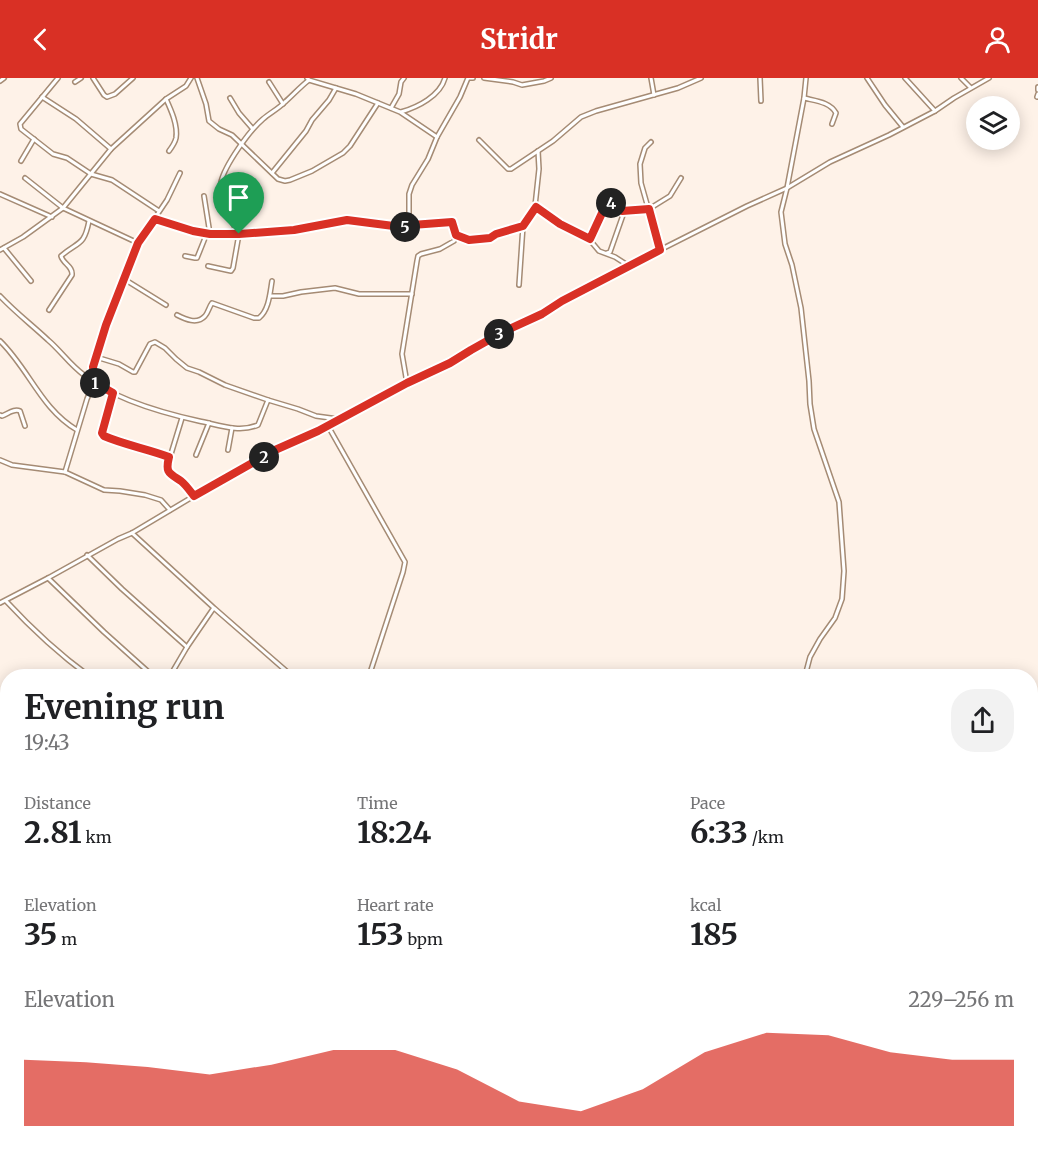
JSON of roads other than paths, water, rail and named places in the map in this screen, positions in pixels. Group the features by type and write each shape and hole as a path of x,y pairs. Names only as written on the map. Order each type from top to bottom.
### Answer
{"street":[{"path":"0,81 4,78"},
{"path":"58,78 19,125 21,129 53,154 73,160 91,174 112,180 159,211"},
{"path":"75,82 81,78"},
{"path":"93,78 107,97 115,94 133,78"},
{"path":"31,281 2,249 63,208 111,149 166,99 186,86 191,78"},
{"path":"197,78 209,121 232,135 278,179 285,181 312,171 343,153 378,104"},
{"path":"391,108 404,78"},
{"path":"400,112 416,106 437,93 445,78"},
{"path":"409,228 409,194 415,179 428,159 466,81 468,78 473,78"},
{"path":"484,78 522,85 551,78"},
{"path":"651,78 654,95"},
{"path":"478,140 508,169 512,168 566,131 581,117 678,88 701,78"},
{"path":"760,78 761,101"},
{"path":"806,78 781,212 782,229 801,308 814,429 839,502 844,571 842,599 835,618 810,657 807,669"},
{"path":"867,78 903,127"},
{"path":"905,78 935,111"},
{"path":"961,78 971,88"},
{"path":"0,603 132,532 275,450 328,426 407,383 450,363 629,266 787,188 830,162 889,135 935,111 989,78"},
{"path":"208,266 232,270 239,234 228,217 223,202 221,183 227,168 252,129 283,104 308,79 356,94 400,112 437,137"},
{"path":"269,82 283,104"},
{"path":"272,173 306,131 336,88"},
{"path":"42,97 76,119 111,149"},
{"path":"230,98 238,113 252,129"},
{"path":"804,98 828,104 834,109 836,113 832,124"},
{"path":"166,99 173,115 176,132 176,140 169,151"},
{"path":"21,161 34,139"},
{"path":"651,142 645,148 640,165 643,192 660,250"},
{"path":"519,285 523,226 536,207 538,151"},
{"path":"65,472 94,382 93,367 106,325 138,243 167,200 180,174"},
{"path":"26,178 63,208 138,243"},
{"path":"590,239 602,213 609,208 610,202 622,211 649,209 670,196 681,178"},
{"path":"0,194 52,217"},
{"path":"185,256 197,258 209,233 204,196"},
{"path":"536,207 560,224 590,239 599,251 629,266"},
{"path":"606,253 610,252 623,215 622,211"},
{"path":"155,219 193,231 239,234 294,230 347,220 409,228 412,225 452,222 456,235 454,242 418,256 412,281 402,354 407,383"},
{"path":"49,310 72,275 71,268 62,256 82,242 89,221"},
{"path":"456,235 469,240 490,238 523,226"},
{"path":"124,279 166,305"},
{"path":"177,315 196,321 202,319 212,303 259,318 265,312 272,281"},
{"path":"270,296 335,288 370,295 412,294"},
{"path":"0,296 48,340 72,366 113,393 182,418 241,429 258,425 268,400"},
{"path":"0,341 18,362 39,396 62,419 77,430"},
{"path":"96,357 135,372 150,344 155,342 188,368 225,385 316,416 339,419"},
{"path":"113,393 102,430 104,436 169,457"},
{"path":"0,415 18,410 25,426"},
{"path":"182,418 167,466 169,473 187,486 194,496"},
{"path":"196,455 209,423"},
{"path":"328,426 405,562 371,669"},
{"path":"228,450 232,428"},
{"path":"0,460 12,465 65,472 104,490 120,491 160,500 170,510"},
{"path":"132,532 284,669"},
{"path":"87,555 122,590 187,646"},
{"path":"48,578 145,669"},
{"path":"6,601 79,669"},
{"path":"174,669 214,608"}]}
